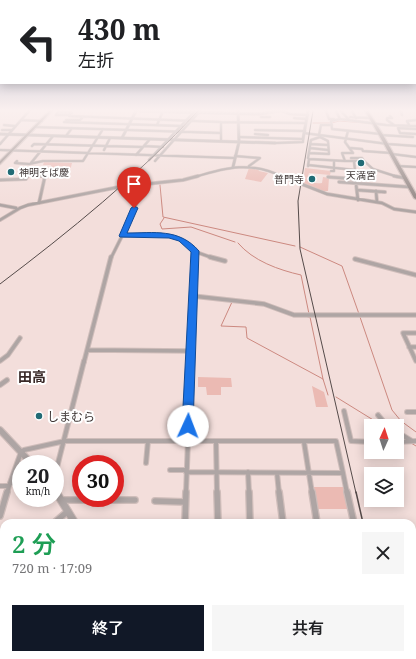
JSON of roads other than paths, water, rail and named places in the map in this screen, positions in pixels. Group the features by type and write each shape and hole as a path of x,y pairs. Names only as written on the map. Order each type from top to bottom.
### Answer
{"main road":[{"path":"0,165 22,142"},
{"path":"386,144 416,198"}],"street":[{"path":"17,161 15,163 84,161 95,142"},
{"path":"104,150 108,142"},
{"path":"136,155 147,142"},
{"path":"149,160 168,142"},
{"path":"155,161 173,142"},
{"path":"235,142 274,143 303,142"},
{"path":"233,167 239,142"},
{"path":"309,153 329,154 328,142"},
{"path":"345,142 351,148 416,157"},
{"path":"371,142 416,146"},
{"path":"32,146 34,144 61,144 126,147 163,146"},
{"path":"31,163 46,144"},
{"path":"57,150 61,144"},
{"path":"328,145 310,144 308,166 355,170"},
{"path":"109,154 113,146"},
{"path":"124,152 126,147"},
{"path":"372,147 375,152"},
{"path":"310,148 328,150"},
{"path":"345,161 341,152 353,153 351,148"},
{"path":"0,150 260,158 249,166"},
{"path":"351,158 362,158 371,168 383,173 405,178"},
{"path":"309,159 364,162"},
{"path":"331,171 334,171 334,161"},
{"path":"354,162 358,200"},
{"path":"0,206 16,208 120,187 190,179 215,170 249,166 278,174 299,184 327,194 377,202 385,204 394,210 416,212"},
{"path":"398,166 416,167"},
{"path":"0,180 26,179 28,175 45,176 39,203"},
{"path":"328,177 356,179"},
{"path":"339,182 411,188 416,190"},
{"path":"61,455 112,254 123,236 143,185"},
{"path":"357,190 385,192"},
{"path":"376,191 377,202"},
{"path":"0,220 8,216 16,208"},
{"path":"123,236 170,236 181,239 195,251 205,256 226,261"},
{"path":"184,519 195,251"},
{"path":"355,259 416,275"},
{"path":"193,296 264,304 294,315 416,315"},
{"path":"416,333 403,333 416,361"},
{"path":"0,361 8,355 20,338"},
{"path":"409,347 416,347"},
{"path":"88,350 190,351"},
{"path":"0,386 7,380"},
{"path":"344,411 351,441 364,442"},
{"path":"408,412 416,412"},
{"path":"378,415 380,419"},
{"path":"0,430 24,455"},
{"path":"0,516 21,452 26,449 65,440 336,441 353,519"},
{"path":"146,463 148,440"},
{"path":"216,441 218,519"},
{"path":"304,442 316,519"},
{"path":"170,470 343,473"},
{"path":"248,472 250,519"},
{"path":"277,473 283,519"},
{"path":"0,486 10,485"},
{"path":"64,500 135,500"},
{"path":"155,501 185,502"},
{"path":"64,504 73,519"},
{"path":"59,519 68,511"}],"waterway":[{"path":"160,185 163,217 295,246"},
{"path":"164,218 160,224 162,229 191,227 235,242"},
{"path":"238,243 259,260 301,275 309,314"},
{"path":"300,247 342,266 359,314"},
{"path":"232,302 221,326 246,327 247,338 323,379"},
{"path":"308,317 310,317 323,379"},
{"path":"360,317 392,410 401,421 416,432"},
{"path":"323,379 328,395"},
{"path":"336,397 372,419"},
{"path":"411,443 416,446"}],"railway":[{"path":"0,284 103,202 168,142"},
{"path":"308,142 298,201 300,249 356,493"},
{"path":"356,492 362,519"}],"place":[{"name":"天満宮","path":"361,163"},
{"name":"神明そば慶","path":"11,172"},
{"name":"普門寺","path":"312,179"},
{"name":"しまむら","path":"39,416"}],"district":[{"name":"田高","path":"32,376"}]}
